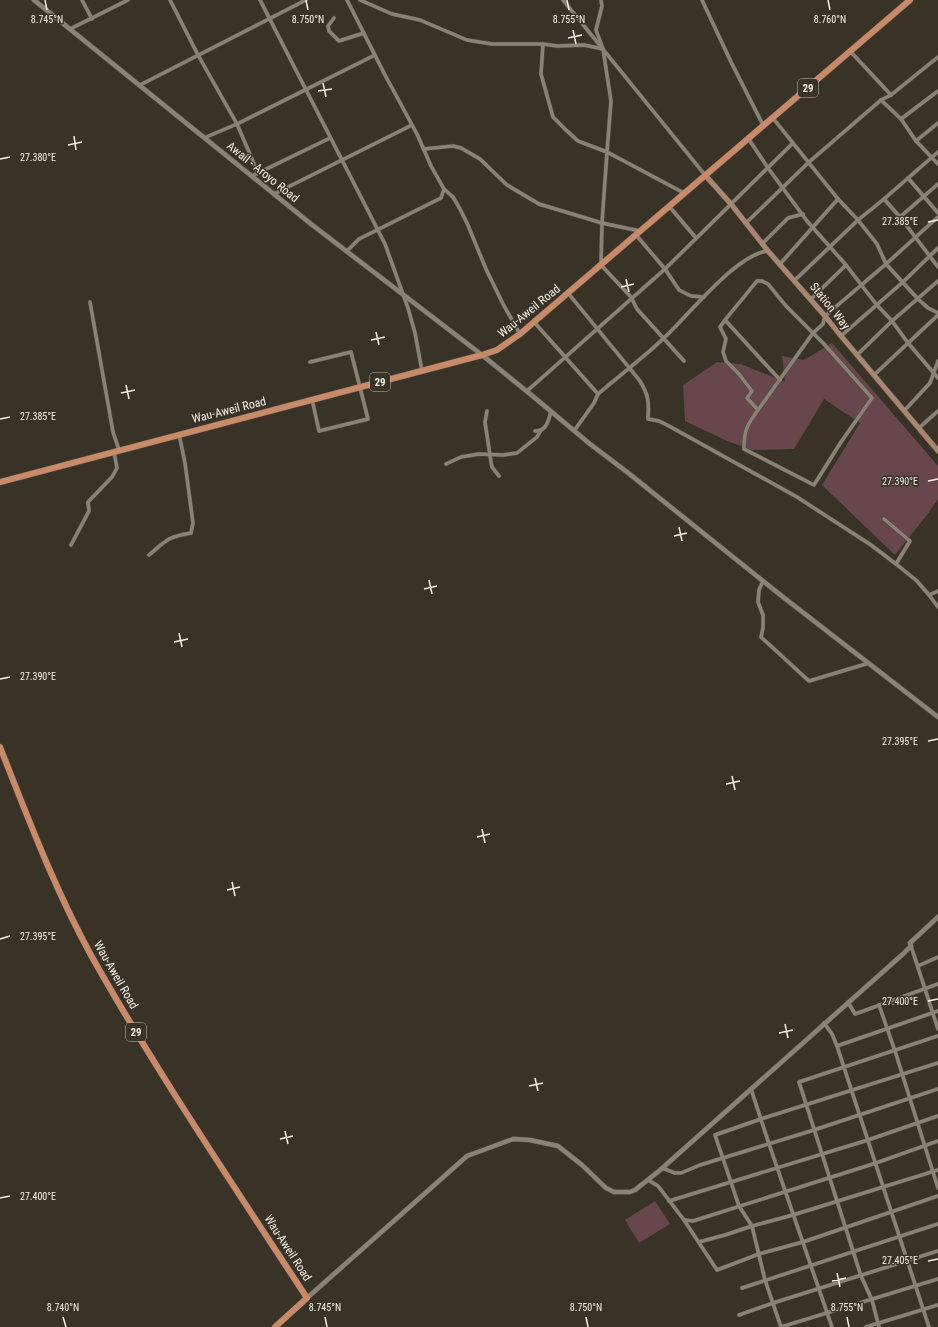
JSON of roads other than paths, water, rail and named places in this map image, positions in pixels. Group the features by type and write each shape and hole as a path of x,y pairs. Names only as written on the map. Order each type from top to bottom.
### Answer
{"main road":[{"name":"Wau-Aweil Road","path":"0,482 116,450 164,440 179,434 497,350 520,334 910,0"},
{"name":"Station Way","path":"705,175 731,204 762,244 795,280 919,428 937,447"},
{"name":"Wau-Aweil Road","path":"0,747 50,870 91,956 160,1072 307,1298"},
{"path":"275,1327 307,1298"}],"street":[{"name":"Awail - Aroyo Road","path":"34,0 274,194 404,297 482,355 763,581 938,717"},
{"path":"82,0 92,19"},
{"path":"70,29 128,0"},
{"path":"170,0 198,55 237,124 258,173"},
{"path":"260,0 385,244 415,333 422,371"},
{"path":"140,85 306,0"},
{"path":"347,0 412,125 431,166 444,189 453,198 463,216 486,269 520,334"},
{"path":"360,0 392,14 420,20 467,40 492,44 543,44 557,46 584,45 603,49"},
{"path":"562,0 705,175"},
{"path":"601,0 602,6 596,30 603,49 611,100 602,223 601,265 631,298 637,309 684,362"},
{"path":"702,0 731,62 764,125"},
{"path":"334,18 328,26 329,31 339,41 364,33"},
{"path":"543,44 541,74 554,117 566,130 578,141 607,152 684,193"},
{"path":"850,51 891,95"},
{"path":"204,138 237,124 375,55"},
{"path":"746,223 809,162 881,100 891,95 938,57"},
{"path":"901,119 938,91"},
{"path":"881,100 901,119 916,141 938,164"},
{"path":"772,117 838,199 858,220 876,244 886,264 918,299 938,314 874,375"},
{"path":"916,141 938,122"},
{"path":"274,194 341,159 412,125"},
{"path":"252,176 330,138"},
{"path":"748,138 782,189 938,378"},
{"path":"527,391 665,269 793,143"},
{"path":"424,149 453,146 461,148 480,159 507,185 539,204 638,233 679,290 691,296 704,297"},
{"path":"795,280 858,220 938,152"},
{"path":"908,178 938,213"},
{"path":"900,217 938,184"},
{"path":"347,251 359,239 441,198 444,189"},
{"path":"780,264 838,199"},
{"path":"884,199 900,217 938,267"},
{"path":"669,206 696,238"},
{"path":"762,244 788,218 803,214"},
{"path":"758,410 747,398 752,391 739,374 726,361 723,352 726,339 720,327 757,281 762,281 768,284 786,306 813,333 872,398 841,442 814,485 744,449 744,435 749,422 758,410 780,380 813,333 823,324 826,316 938,217"},
{"path":"841,336 938,248"},
{"path":"574,430 594,403 598,394 664,338 724,277 746,259 764,251 768,251"},
{"path":"811,299 846,265"},
{"path":"857,355 892,321 938,281"},
{"path":"568,293 640,381 647,393 649,402 648,419 659,420 797,497 871,545 896,564 917,581 938,607"},
{"path":"71,545 89,511 88,502 112,477 117,468 116,450 90,302"},
{"path":"725,320 780,380"},
{"path":"534,322 598,394"},
{"path":"310,362 351,352 368,419 319,431 312,399"},
{"path":"904,410 930,384 938,361"},
{"path":"487,411 485,422 492,467 499,476"},
{"path":"446,464 461,457 479,454 503,455 517,453 536,437 547,425 551,412"},
{"path":"919,428 938,412"},
{"path":"535,431 541,430"},
{"path":"149,555 165,540 173,536 191,533 193,523 185,463 179,434"},
{"path":"884,518 910,541 896,564"},
{"path":"763,581 759,590 758,602 763,615 761,637 809,681 869,663"},
{"path":"929,595 938,591"},
{"path":"938,917 910,943 938,1029"},
{"path":"307,1298 467,1156 513,1139 530,1140 558,1146 582,1164 606,1188 614,1192 630,1192 662,1168 911,946"},
{"path":"918,966 938,957"},
{"path":"848,1002 855,1014 938,984"},
{"path":"879,1005 938,1188"},
{"path":"837,1046 938,1011"},
{"path":"824,1023 832,1034 837,1046 929,1327"},
{"path":"878,1325 872,1300 861,1276 799,1082 938,1036"},
{"path":"938,1063 761,1119 716,1135 739,1206 752,1226 765,1280 781,1327 938,1280"},
{"path":"751,1089 832,1327"},
{"path":"662,1168 675,1173 681,1172 938,1089"},
{"path":"669,1201 868,1140 938,1116"},
{"path":"684,1220 693,1221 876,1163 938,1141"},
{"path":"699,1242 793,1215 938,1170"},
{"path":"648,1180 658,1186 684,1220 717,1270 759,1254 802,1242 938,1196"},
{"path":"742,1288 938,1224"},
{"path":"739,1315 938,1251"},
{"path":"866,1327 878,1325 938,1305"}]}
